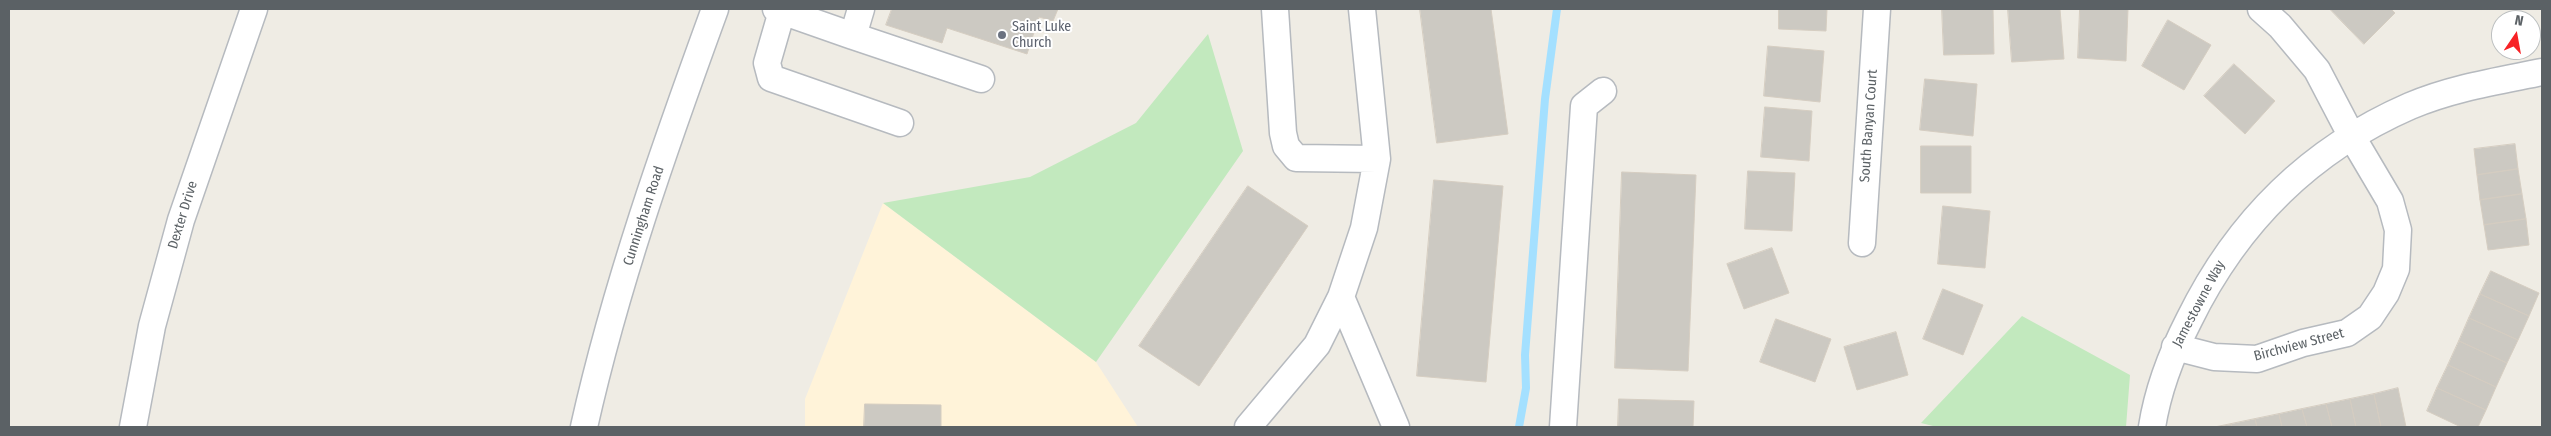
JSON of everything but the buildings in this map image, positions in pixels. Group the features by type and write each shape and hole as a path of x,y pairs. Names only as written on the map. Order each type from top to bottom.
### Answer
{"street":[{"name":"Dexter Drive","path":"133,427 152,326 181,220 254,9"},
{"name":"Cunningham Road","path":"584,427 597,368 620,286 681,102 715,9"},
{"path":"853,36 861,9"},
{"path":"1275,9 1282,133 1286,146 1296,158 1377,159"},
{"path":"1248,427 1317,345 1341,297 1364,228 1377,159 1362,9"},
{"name":"South Banyan Court","path":"1862,243 1877,9"},
{"name":"Birchview Street","path":"2175,347 2214,357 2257,359 2303,343 2347,332 2370,317 2386,293 2396,269 2398,230 2390,201 2351,135 2318,70 2280,26 2261,9"},
{"path":"900,123 771,78 767,64 779,10 981,80"},
{"name":"Jamestowne Way","path":"2152,427 2164,373 2205,286 2228,250 2258,214 2305,168 2351,135 2427,100 2468,88 2542,72"},
{"path":"1563,427 1584,106 1603,91"},
{"path":"1341,297 1396,427"}],"shaded area":[{"path":"883,203 1096,362 1138,427 805,427 805,399"}],"green space":[{"path":"1208,34 1243,151 1096,362 883,203 1030,177 1136,123"},
{"path":"2022,316 2130,375 2126,427 1937,427 1921,423"}],"waterway":[{"path":"1519,427 1526,388 1525,355 1545,99 1557,9"}],"place":[{"name":"Saint Luke Church","path":"1002,35"}]}
